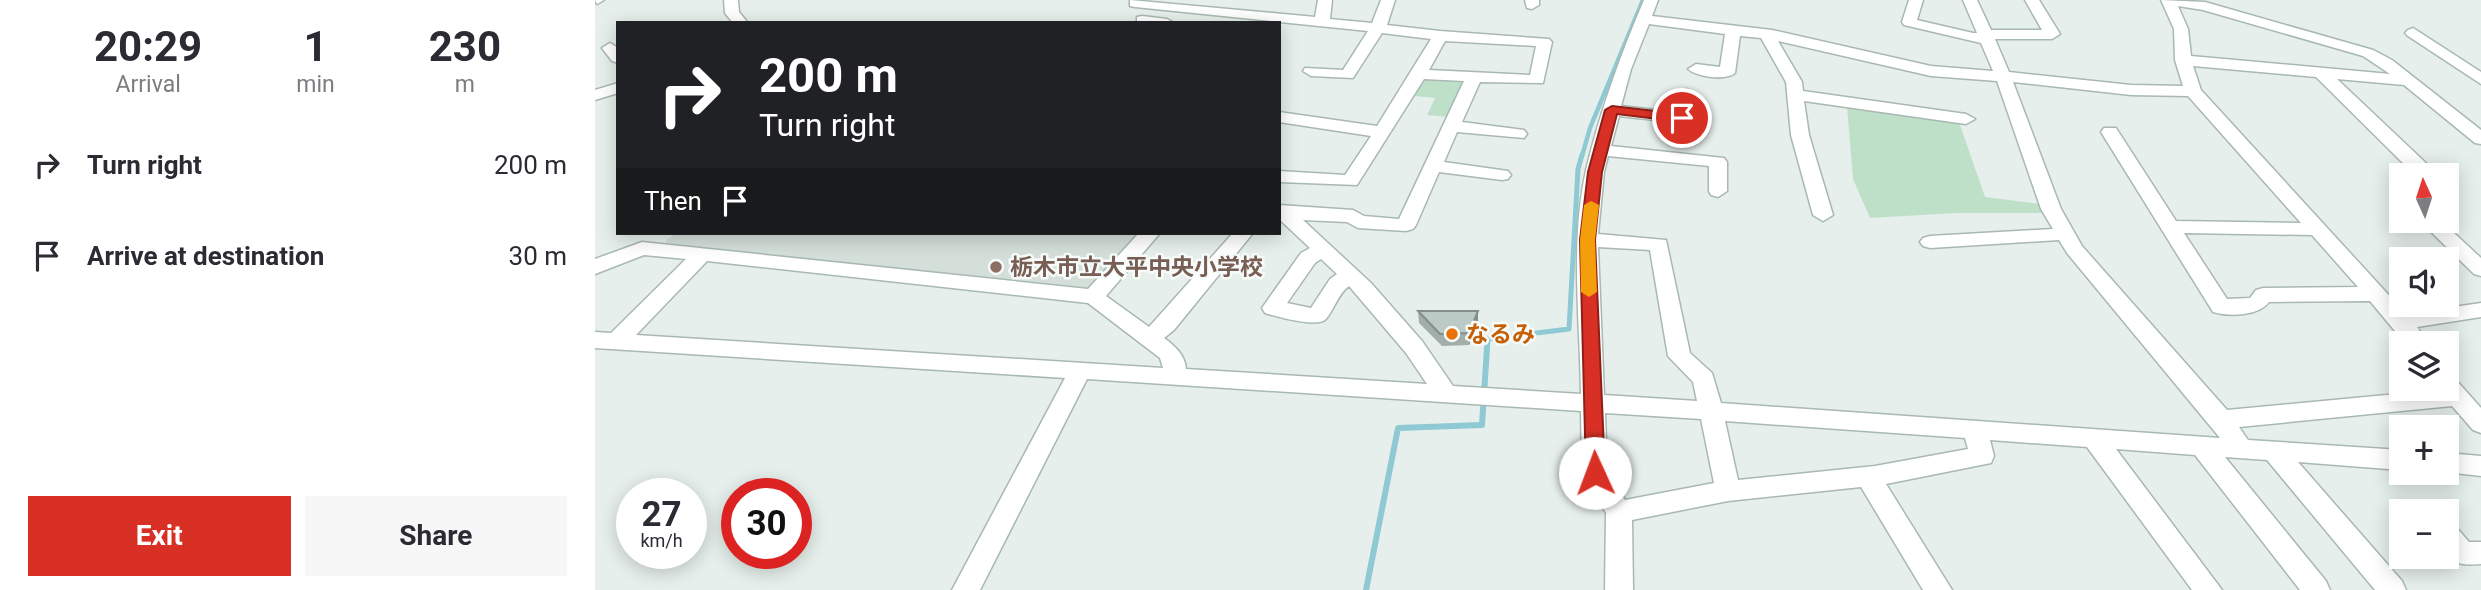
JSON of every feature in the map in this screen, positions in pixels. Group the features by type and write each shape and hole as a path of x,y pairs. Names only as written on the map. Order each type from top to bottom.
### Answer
{"street":[{"path":"731,0 732,13 739,21"},
{"path":"1322,21 1325,0"},
{"path":"1311,71 1347,75 1378,29 1388,0"},
{"path":"1619,590 1619,512 1595,473 1588,240 1595,172 1623,69 1651,0"},
{"path":"1916,0 1909,22 1973,38 2052,34 2032,0"},
{"path":"1971,0 2003,75 2051,209 2074,249 2221,420 2240,448"},
{"path":"2168,0 2181,29 2183,60 2193,91 2408,331"},
{"path":"2168,0 2205,6 2368,53 2409,81 2481,139"},
{"path":"1134,1 1440,36 1544,41 1537,80 1419,74"},
{"path":"1134,1 1143,21"},
{"path":"1642,19 1766,34 1931,71 2003,75 2131,90 2193,91"},
{"path":"1696,69 1727,73 1734,30"},
{"path":"2413,33 2481,79"},
{"path":"1766,34 1794,82 1800,135 1823,215"},
{"path":"1281,176 1350,181 1419,74 1440,36"},
{"path":"2183,60 2409,81"},
{"path":"2322,74 2416,163"},
{"path":"1282,210 1353,216 1358,222 1406,225 1474,78"},
{"path":"595,95 616,89"},
{"path":"1612,110 1682,118 1686,94"},
{"path":"1797,95 1966,119"},
{"path":"1281,117 1382,132"},
{"path":"1452,126 1518,134"},
{"path":"2110,132 2221,307 2256,305 2263,295 2376,295"},
{"path":"1601,150 1718,162 1719,191"},
{"path":"1433,166 1502,175"},
{"path":"1282,210 1350,275 1414,347 1447,395"},
{"path":"2169,227 2317,229"},
{"path":"2442,233 2481,269"},
{"path":"1930,242 2065,234"},
{"path":"595,267 642,248 661,235"},
{"path":"1093,297 1148,235"},
{"path":"1150,338 1166,325 1241,235"},
{"path":"1588,240 1659,244 1679,356 1704,379 1728,491"},
{"path":"642,248 1093,297 1168,352 1174,362 1175,377"},
{"path":"1323,249 1308,258 1273,308 1317,316 1337,284 1350,275"},
{"path":"606,340 702,254"},
{"path":"2401,322 2481,310"},
{"path":"606,340 2389,459"},
{"path":"966,590 1080,371"},
{"path":"2221,420 2389,398"},
{"path":"2459,399 2481,424"},
{"path":"1619,512 1728,491 1868,477 1982,456 1975,431"},
{"path":"2095,440 2208,590"},
{"path":"2202,446 2316,590"},
{"path":"2273,450 2392,590"},
{"path":"2459,464 2481,466"},
{"path":"1868,477 1938,590"},
{"path":"2459,549 2463,554 2481,553"}],"shaded area":[{"name":"栃木市立大平中央小学校","path":"674,235 1141,235 1093,288 666,245 666,240"}],"green space":[{"path":"1425,79 1466,83 1449,117 1427,115 1435,98 1415,96"},
{"path":"1847,106 1959,122 1985,197 2041,204 2043,213 1956,213 1870,218 1853,179"}],"building":[{"path":"1418,311 1478,311 1469,333 1440,334"}],"waterway":[{"path":"1582,156 1590,128 1643,0"},
{"path":"1487,350 1488,339 1569,329 1578,169 1582,155"},
{"path":"1366,590 1398,428 1482,425 1487,348"}],"slow traffic":[{"path":"1589,292 1588,240 1591,205"}],"place":[{"name":"栃木市立大平中央小学校","path":"996,267"},
{"name":"なるみ","path":"1452,334"}],"route":[{"path":"1595,473 1588,240 1595,172 1612,110 1682,118"}]}
